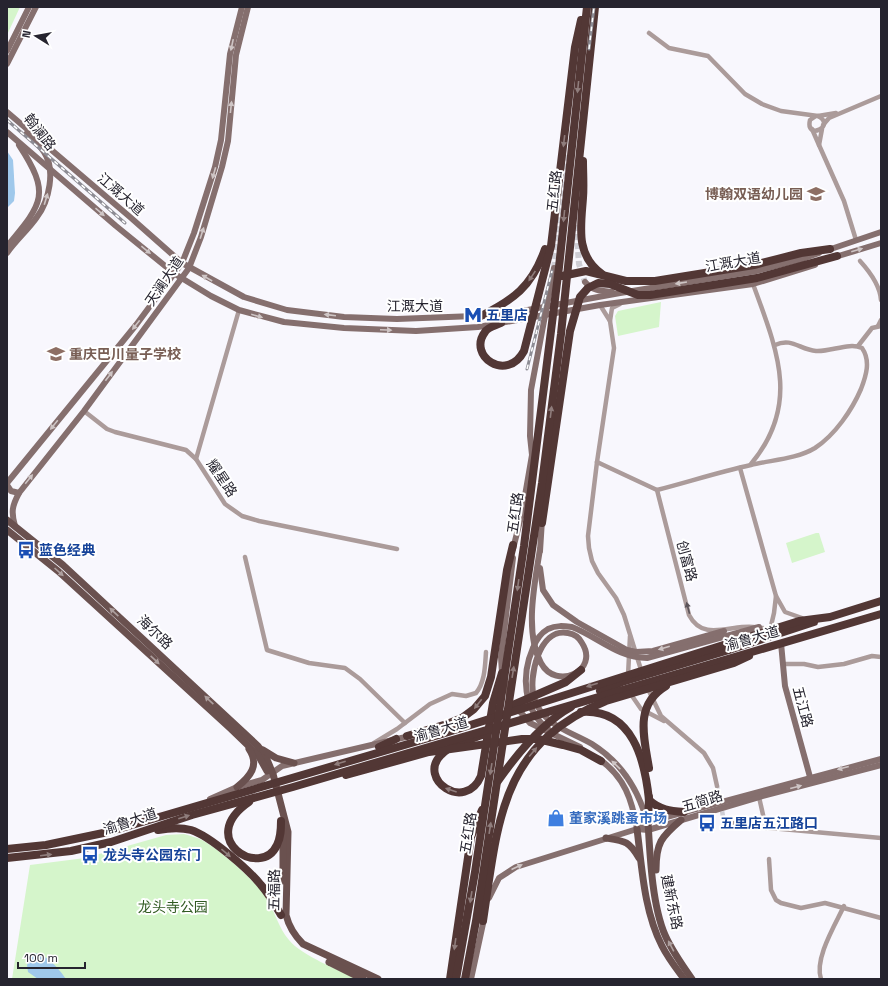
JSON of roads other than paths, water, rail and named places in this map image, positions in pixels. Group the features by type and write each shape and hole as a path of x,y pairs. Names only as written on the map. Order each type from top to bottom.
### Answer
{"highway":[{"path":"584,7 584,48"},
{"path":"479,317 516,296 535,274 548,243 556,214 584,48 587,7"},
{"path":"584,48 596,7"},
{"name":"五红路","path":"452,978 467,949 536,548 542,483 561,334 582,136 584,48"},
{"name":"五红路","path":"464,979 504,657 524,546 532,486 550,335 553,268 584,48"},
{"path":"582,136 583,197 580,233 582,248 594,267 612,278"},
{"path":"501,323 489,328 481,339 482,352 491,362 498,365 513,364 520,359 553,268 556,214"},
{"path":"551,288 559,277 580,271 632,282 655,281 754,265 830,249"},
{"path":"542,523 570,331 580,297 588,288 598,283 610,284 638,295 650,295 757,278 837,256"},
{"path":"542,483 553,449"},
{"path":"522,513 532,486 532,450"},
{"path":"406,736 462,718 474,709 488,688 507,570 513,545"},
{"name":"渝鲁大道","path":"7,849 46,845 90,836 291,779 361,756 431,736 442,738 468,724 708,645 808,619 830,617 881,601"},
{"name":"渝鲁大道","path":"7,858 71,851 111,842 139,831 293,787 442,738 518,720 881,614"},
{"path":"483,921 496,838 505,800 513,782 534,752 556,729 588,708 606,701 676,680 830,617"},
{"path":"504,657 493,703 488,732 484,762 478,784 471,790 463,792 451,791 440,784 437,780 435,767 440,756 448,749 476,738 483,735 490,732 518,720"},
{"path":"452,978 471,837 476,823 492,790 505,771 549,718 601,691 622,682 731,657"},
{"path":"468,724 559,686 574,678 581,670"},
{"path":"648,826 649,771 644,740 644,717 650,700 656,692 676,680"},
{"path":"549,718 584,712 606,716 617,722 627,730 635,742 643,762 649,800 665,810 683,816"},
{"path":"361,756 396,739"},
{"path":"315,780 356,773 429,752 522,739 538,739 563,745 581,750 601,760"},
{"path":"258,797 238,810 229,823 229,839 237,851 248,858 268,855 277,845 282,817"},
{"path":"139,831 184,828 206,837 257,880 272,899 281,915"}],"main road":[{"path":"7,51 29,7"},
{"path":"7,64 36,7"},
{"name":"天澜大道","path":"7,484 136,325 182,263 194,233 215,167 221,140 230,54 242,7"},
{"name":"天澜大道","path":"15,526 11,514 12,506 19,493 84,411 183,279 189,268 201,237 222,167 228,141 236,55 248,7"},
{"name":"江溉大道","path":"7,111 189,268 244,297 287,310 354,317 398,319 500,315 618,293 756,271 802,259 881,231"},
{"name":"翰澜路","path":"7,111 44,153 48,162 50,174 48,194 42,210 7,253"},
{"name":"翰澜路","path":"7,127 34,167 37,176 39,194 33,215 7,246"},
{"name":"江溉大道","path":"7,132 116,226 175,274 211,296 239,310 284,322 344,328 416,331 478,327 600,305 753,284 804,270 837,256 880,243"},
{"path":"471,979 483,921 492,890 499,878 524,864 637,829 632,803 628,792 613,771 601,760 580,747 530,723 512,701 506,688 504,657 513,545 522,513 532,450 530,436 531,390 551,288 553,268"},
{"path":"585,282 596,290 618,293"},
{"path":"542,483 542,523 536,548 532,607 534,633 539,658 546,669 557,676 570,676 581,670 585,664 585,650 579,638 566,632 556,633 547,639 542,645 533,674 532,686 534,698 555,726 593,745 649,800"},
{"path":"7,484 11,491 19,493"},
{"name":"海尔路","path":"7,520 63,566 258,746 266,757 271,775"},
{"name":"海尔路","path":"7,530 58,571 231,729 258,755 271,775"},
{"path":"536,548 543,590 553,605 577,622 620,647 645,653 724,631"},
{"path":"557,736 542,724 528,702 526,692 526,672 531,652 542,634 556,626 572,627 622,654 638,658 654,657 708,645 759,627"},
{"name":"五江路","path":"781,643 785,686 810,777"},
{"path":"231,729 250,750 254,761 250,775 237,787"},
{"name":"渝鲁大道","path":"190,807 237,787 271,775 282,766 406,736 431,736"},
{"path":"258,746 276,758 294,763"},
{"name":"五简路","path":"637,829 810,777 881,759"},
{"name":"五简路","path":"683,816 881,766"},
{"name":"五福路","path":"271,775 288,846 286,915 292,932 303,944 378,979"},
{"path":"627,777 637,792 648,826"},
{"path":"656,898 657,848 664,835 683,816"},
{"name":"五福路","path":"282,817 284,846 281,915 288,934 302,947 363,979"},
{"name":"建新东路","path":"648,826 656,898 664,934 674,953 692,979"},
{"name":"建新东路","path":"637,829 647,900 654,926 667,956 684,979"},
{"path":"606,838 620,840 630,844 642,861 647,859 652,870"}],"street":[{"path":"649,33 669,48 708,56 718,64 737,86 754,100 771,108 806,117 844,201 856,240"},
{"path":"819,145 823,126 828,118 881,96"},
{"path":"810,127 811,118 845,111"},
{"path":"792,113 817,116 823,120 823,126"},
{"path":"810,127 816,131 823,126"},
{"path":"860,261 876,282 881,300"},
{"path":"751,464 770,437 779,406 781,391 775,345 753,284"},
{"path":"625,302 612,308 610,321 614,348 597,462 588,536 589,548 592,561 598,573 616,598 628,626 646,685 656,708 668,723 704,753 712,768 716,786"},
{"path":"600,305 610,321"},
{"path":"196,459 239,310"},
{"path":"858,346 872,328 879,326 881,320"},
{"path":"597,462 657,490 751,464 808,452 829,436 843,420 859,394 864,380 867,359 865,352 858,346 848,346 830,351 814,351 790,342 783,341 775,345"},
{"name":"耀星路","path":"84,411 104,426 115,432 186,450 196,459 225,504 242,516 397,550"},
{"path":"740,468 776,596 785,612 796,617 808,619"},
{"name":"创富路","path":"657,490 689,615 695,624 703,629 713,631 724,631 741,627 759,627 770,630"},
{"path":"245,557 267,650 309,663 345,668 360,679 405,723"},
{"path":"770,630 776,596"},
{"path":"628,626 630,639 628,676 629,691 641,709 668,723"},
{"path":"373,744 398,729 430,704 441,698 452,694 466,696 476,693 480,689 485,667 486,652"},
{"path":"783,664 804,664 818,668 844,664 872,656 881,658"},
{"path":"398,729 399,735 406,736"},
{"path":"758,797 766,828"},
{"path":"729,822 766,828 881,837"},
{"path":"769,859 771,890 776,900 801,908 825,902 844,906 881,918"},
{"path":"821,979 819,973 821,955 844,906"}],"water":[{"path":"7,151 13,160 15,193 14,201 7,208"},
{"path":"33,953 43,956 56,966 66,979 38,979 28,972 27,965"}],"tunnel":[{"path":"554,268 567,152"},
{"path":"576,225 579,264 585,282"},
{"path":"717,786 723,816 729,822"}],"railway":[{"path":"589,49 594,7"},
{"path":"7,120 125,223"},
{"path":"527,369 552,271"}],"place":[{"name":"博翰双语幼儿园","path":"816,194"},
{"name":"五里店","path":"473,315"},
{"name":"重庆巴川量子学校","path":"56,354"},
{"name":"蓝色经典","path":"26,550"},
{"name":"董家溪跳蚤市场","path":"556,818"},
{"name":"五里店五江路口","path":"707,823"},
{"name":"龙头寺公园东门","path":"90,855"}],"park label":[{"name":"龙头寺公园","path":"173,907"}]}
